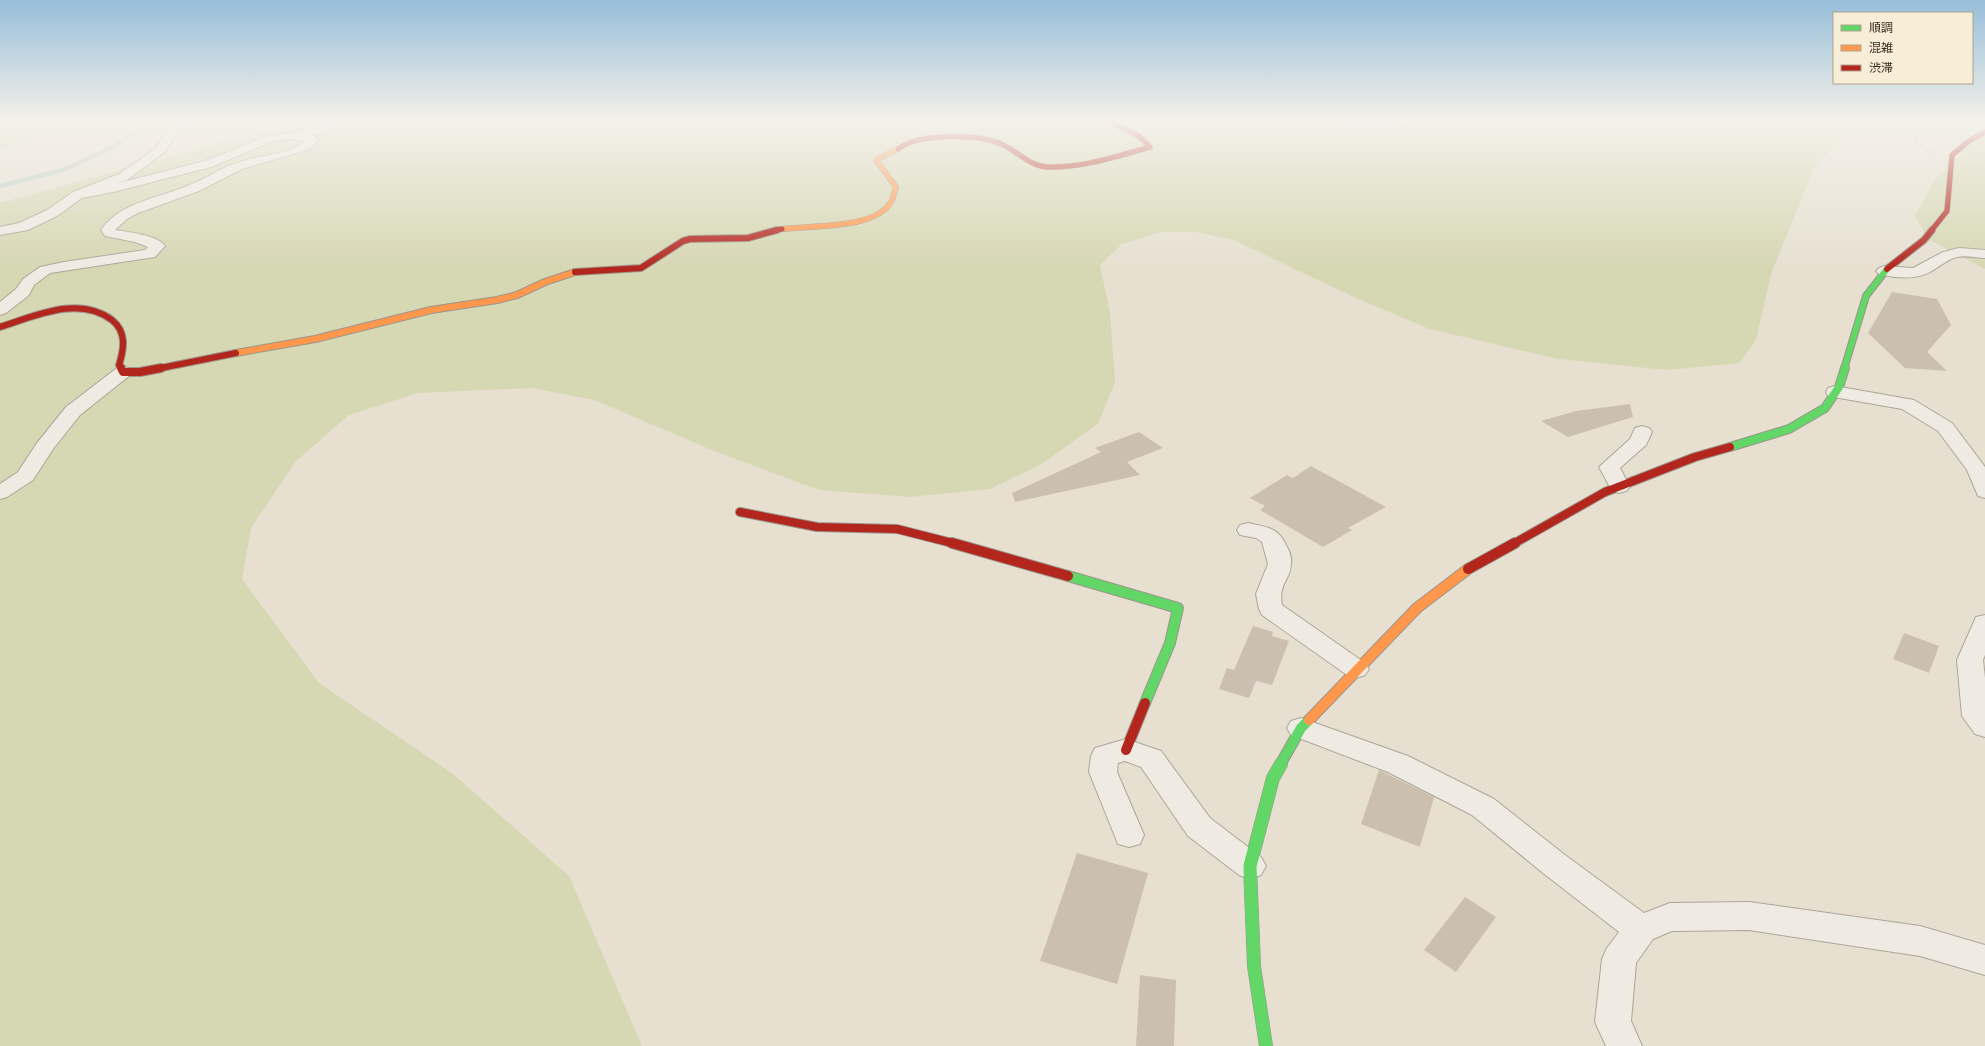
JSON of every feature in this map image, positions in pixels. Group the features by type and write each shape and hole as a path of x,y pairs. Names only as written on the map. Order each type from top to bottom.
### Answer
{"street":[{"path":"0,231 23,227 52,213 78,195 123,176 131,171"},
{"path":"78,195 114,189 179,171"},
{"path":"0,310 23,292 28,282 45,270 150,254 158,246 138,238 110,233 108,230 110,224 138,209 196,187 227,171"},
{"path":"0,493 26,476 44,447 73,411 123,372 140,372 205,358 301,342 418,313 497,300 517,295 545,282 578,271 641,268 683,241 690,239 748,238 790,227 852,223 884,211 890,206 895,196 896,187 884,171"},
{"path":"1266,1046 1254,966 1250,866 1273,778 1301,728 1356,668 1417,608 1475,564 1605,492 1695,458 1789,429 1825,408 1839,387 1866,296 1884,271 1924,240 1947,211 1950,171"},
{"path":"1884,271 1914,272 1923,270 1948,255 1959,252 1985,254"},
{"path":"0,327 77,307 92,307 112,317 123,338 124,346 119,365 123,372"},
{"path":"1835,392 1907,404 1946,427 1977,470 1985,492"},
{"path":"1619,487 1609,467 1639,441 1642,432"},
{"path":"740,512 817,527 897,529 974,548 1178,608 1170,643 1126,750"},
{"path":"1248,530 1263,533 1272,538 1277,550 1280,564 1268,594 1271,609 1356,668"},
{"path":"1985,623 1970,660 1976,716 1985,727"},
{"path":"1301,728 1398,764 1483,807 1554,864 1641,929"},
{"path":"1129,835 1103,772 1105,756 1126,750 1151,759 1199,827 1250,866"},
{"path":"1624,1046 1613,1022 1618,959 1641,929 1670,917 1749,916 1920,941 1985,960"}],"green space":[{"path":"118,171 1813,171 1771,274 1756,340 1739,363 1667,370 1558,359 1430,329 1358,299 1234,240 1197,232 1160,232 1122,244 1100,265 1110,313 1115,382 1098,424 1040,465 990,489 910,497 819,490 717,452 594,400 533,388 418,393 349,415 296,461 251,528 242,579 319,683 453,774 569,876 642,1046 0,1046 0,203"},
{"path":"1944,171 1985,171 1985,269 1928,239 1915,216 1935,180"}],"building":[{"path":"1892,292 1937,299 1951,325 1927,352 1947,371 1905,368 1868,333"},
{"path":"1630,404 1633,417 1568,437 1541,421 1576,411"},
{"path":"1139,432 1163,448 1127,462 1140,475 1015,502 1012,493 1101,452 1095,448"},
{"path":"1311,466 1386,507 1348,528 1352,530 1323,547 1260,510 1265,506 1250,498 1287,475 1293,478"},
{"path":"1253,626 1273,632 1272,636 1289,641 1272,685 1256,681 1249,698 1219,689 1227,668 1234,670"},
{"path":"1904,633 1939,646 1929,673 1893,659"},
{"path":"1379,770 1434,797 1420,847 1361,824"},
{"path":"1077,853 1148,873 1117,984 1040,961"},
{"path":"1465,897 1496,917 1456,972 1424,950"},
{"path":"1140,975 1176,980 1174,1046 1136,1046"}],"waterway":[{"path":"0,186 59,171"}],"traffic: fast":[{"path":"1730,447 1789,429 1825,408 1839,387 1866,296 1887,269"},
{"path":"1068,576 1178,608 1170,643 1145,703"},
{"path":"1266,1046 1254,966 1250,866 1273,778 1301,728 1309,720"}],"traffic: slow":[{"path":"782,229 850,223 866,219 881,212 891,202 896,187 884,171"},
{"path":"236,353 315,339 431,310 497,300 517,295 545,282 575,272"},
{"path":"1309,720 1417,608 1468,569"}],"traffic: jam":[{"path":"1887,269 1924,240 1947,211 1951,171"},
{"path":"575,272 641,268 683,241 690,239 748,238 782,229"},
{"path":"0,327 43,313 59,310 75,308 89,309 103,313 114,322 122,335 124,347 119,365 123,372 140,372 236,353"},
{"path":"1468,569 1605,492 1695,457 1730,447"},
{"path":"740,512 817,527 897,529 974,548 1068,576"},
{"path":"1126,750 1145,703"}]}
